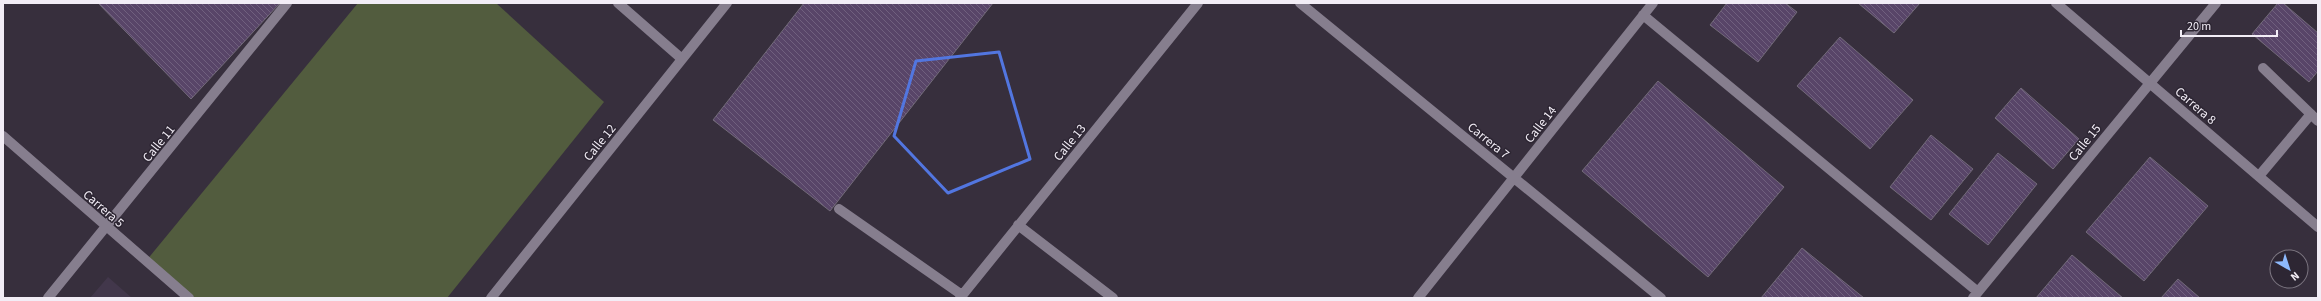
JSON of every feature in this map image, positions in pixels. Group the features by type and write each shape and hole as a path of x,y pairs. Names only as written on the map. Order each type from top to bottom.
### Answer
{"street":[{"name":"Calle 11","path":"48,298 287,3"},
{"path":"618,3 682,59"},
{"name":"Calle 12","path":"491,298 728,3"},
{"name":"Calle 13","path":"961,297 1198,3"},
{"name":"Carrera 7","path":"1300,3 1661,298"},
{"name":"Calle 14","path":"1418,298 1653,3"},
{"name":"Carrera 8","path":"2056,3 2318,227"},
{"name":"Calle 15","path":"1976,295 2216,3"},
{"path":"1643,15 1976,295"},
{"path":"2259,176 2314,118 2263,68"},
{"name":"Carrera 5","path":"3,136 106,228 189,298"},
{"path":"839,209 961,297"},
{"path":"1018,225 1113,298"}],"highlighted area":[{"path":"999,52 1030,159 948,193 894,136 916,61"}],"shaded area":[{"path":"108,277 132,298 90,298"}],"green space":[{"path":"358,3 496,3 604,102 447,298 193,298 146,261"}],"building":[{"path":"98,3 280,3 191,99"},
{"path":"804,3 993,3 830,211 713,120"},
{"path":"1727,3 1785,3 1797,12 1758,62 1710,25"},
{"path":"1858,3 1920,3 1894,33"},
{"path":"2278,3 2283,3 2318,33 2318,71 2309,82 2252,34"},
{"path":"1840,37 1913,100 1870,149 1797,86"},
{"path":"1658,81 1784,187 1708,277 1582,171"},
{"path":"2021,88 2079,139 2053,169 1995,118"},
{"path":"1931,135 1973,169 1931,220 1890,187"},
{"path":"1998,153 2037,184 1988,245 1949,214"},
{"path":"2150,157 2208,206 2144,281 2086,232"},
{"path":"1802,248 1864,298 1761,298"},
{"path":"2072,255 2123,298 2036,298"},
{"path":"2178,279 2200,298 2161,298"}]}
